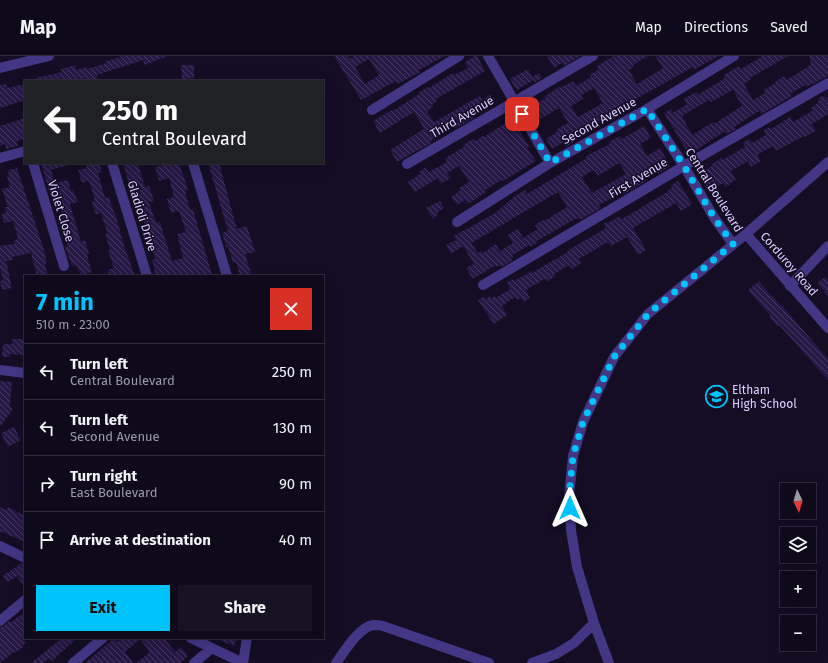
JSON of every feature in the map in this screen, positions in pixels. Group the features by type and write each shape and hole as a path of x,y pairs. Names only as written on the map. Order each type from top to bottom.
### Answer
{"street":[{"path":"0,68 49,56"},
{"path":"372,110 459,56"},
{"path":"488,56 550,163"},
{"name":"Third Avenue","path":"407,164 593,56"},
{"name":"Second Avenue","path":"457,222 550,163 647,109 730,57"},
{"name":"First Avenue","path":"483,285 828,83"},
{"name":"Central Boulevard","path":"647,109 684,166 715,219 733,244"},
{"path":"0,158 24,151"},
{"path":"609,663 594,623 577,567 571,530 569,497 573,456 583,422 614,357 648,314 746,234 828,162"},
{"name":"Violet Close","path":"33,164 64,266"},
{"name":"Gladioli Drive","path":"112,164 147,275"},
{"path":"194,164 227,275"},
{"name":"Corduroy Road","path":"746,234 828,328"},
{"path":"790,286 828,246"},
{"path":"0,370 24,373"},
{"path":"0,546 24,558"},
{"path":"0,621 24,601"},
{"path":"532,663 556,654 574,643 594,623"},
{"path":"336,663 353,640 364,630 373,625 383,626 489,663"},
{"path":"73,663 102,639"},
{"path":"193,639 243,663 247,639"},
{"path":"194,663 212,648"}],"building":[{"path":"120,56 167,56 145,65 143,60 97,75 99,80 36,80 35,78 62,72 61,69 75,65 76,70 87,67 87,69 107,63 106,61 121,57"},
{"path":"334,56 348,56 350,59 354,56 445,56 419,70 420,72 398,84 396,81 361,100","holes":["369,59 379,75 365,84 355,67"]},
{"path":"477,56 485,71 436,99 437,101 432,105 433,107 427,111 434,122 480,96 482,100 490,95 494,102 472,119 456,128 454,126 430,141 431,143 397,162 390,150 424,129 423,127 414,112 380,133 373,121 392,110 393,111 419,94 418,93 453,73 454,75 468,68 465,62"},
{"path":"547,56 580,56 564,66 562,63 554,68"},
{"path":"614,56 648,56 633,65 634,67 629,70 637,84 663,68 655,56 718,56 694,70 693,67 636,99 621,109 623,111 612,118 610,115 594,124 585,131 586,134 566,147 563,142 552,149 546,139 557,132 556,130 568,123 559,108 535,122 529,108 546,98 545,96 559,87 560,88 573,81 576,86 591,77 590,75 599,69 597,66","holes":["594,88 603,103 578,117 571,106 583,99 581,95"]},
{"path":"763,56 788,56 750,78 751,79 744,84 753,100 765,93 764,90 784,76 786,80 811,65 809,56 828,56 828,76 806,87 805,85 790,94 792,96 761,114 759,111 734,127 736,129 726,134 725,131 695,151 694,149 688,153 664,113 671,109 673,113 687,104 684,99 696,92 698,95 725,78 724,75 739,66 741,69","holes":["733,90 742,106 714,124 713,122 692,135 682,116 709,100 711,102"]},
{"path":"181,65 194,65 194,78 182,79"},
{"path":"528,69 534,80 517,90 510,79"},
{"path":"539,73 542,78 535,82 532,77"},
{"path":"6,84 7,88 24,84 24,100 0,108 0,85"},
{"path":"822,96 828,98 828,114 812,124 816,131 776,151 773,146 757,155 761,161 751,167 748,161 731,171 736,180 725,187 723,183 710,191 699,174 721,158 722,160 745,147 743,143 749,139 752,143 766,135 764,130 769,127 771,129 790,117 793,122 812,111 811,108 818,103 819,98"},
{"path":"24,118 24,139 17,141 18,146 6,149 5,144 0,146 0,126"},
{"path":"512,119 529,146 527,148 536,161 485,190 486,192 468,204 465,200 457,205 451,197 460,191 459,188 469,182 459,166 447,173 451,178 441,184 438,178 415,192 408,182 420,174 419,172 426,167 429,172 447,162 445,158 464,147 463,145 473,139 475,141 483,136 484,137"},
{"path":"644,126 651,138 640,144 647,156 660,148 670,166 658,174 657,172 644,179 646,181 624,194 623,192 599,205 601,208 580,220 578,218 575,219 537,241 538,242 530,247 529,245 513,255 512,261 501,267 500,265 497,267 496,265 473,279 466,268 474,264 463,246 451,254 446,245 456,240 454,236 494,214 515,196 525,190 527,194 587,158 586,156 610,144 609,142 620,136 622,139","holes":["619,163 626,174 592,193 582,177 594,170 598,176","558,192 567,207 535,225 538,229 523,238 518,229 508,235 513,243 500,251 496,244 483,253 482,251 478,253 471,243"]},
{"path":"41,164 68,164 51,170 55,183 68,180 71,191 73,190 78,202 70,204 81,242 85,240 89,254 87,255 92,272 81,275 76,265 72,266 65,247 68,246 63,229 65,228 60,208 57,202 54,203 51,192 49,192"},
{"path":"85,164 99,164 102,172 98,173 105,198 109,197 135,275 109,275 108,270 114,268 108,251 110,250 105,234 107,233 101,213 96,215 92,202 95,201 89,181 82,183 78,170 87,168"},
{"path":"123,164 138,164 145,187 149,186 154,201 149,202 156,223 160,222 172,261 183,258 177,234 186,232 179,211 171,213 167,199 174,197 169,178 159,181 155,167 166,164 179,164 188,189 185,190 190,210 193,209 212,275 156,275 152,260 155,259 149,239 144,240 141,227 145,226 139,205 135,206"},
{"path":"208,164 219,164 237,229 247,226 255,252 245,254 252,275 240,275 236,262 233,263 222,233 228,231"},
{"path":"17,168 44,250 48,275 37,275 31,253 12,257 13,260 6,261 12,288 2,290 0,281 3,280 0,268 0,246 14,244 14,240 18,239 13,221 4,223 2,214 6,213 5,207 8,207 2,189 10,187 7,176 9,175 8,170"},
{"path":"678,181 692,204 681,211 676,203 633,228 646,250 638,255 627,237 611,246 608,242 579,259 582,263 572,269 569,265 554,274 555,276 548,281 547,279 543,280 526,290 530,298 524,302 521,298 517,300 515,297 502,306 507,315 494,324 478,300 484,296 486,299 490,296 491,299 495,296 496,298 510,289 507,282 513,279 514,281 532,271 532,273 568,252 567,251 606,228 603,223 608,223 619,216 621,219 627,216 669,191 668,190 672,188 671,185"},
{"path":"440,201 444,208 437,213 438,215 433,219 426,208"},
{"path":"825,277 828,280 828,296 817,283"},
{"path":"759,281 771,296 772,295 781,306 782,305 828,359 828,380 779,325 778,327 769,316 770,315 748,290"},
{"path":"12,339 24,339 24,355 10,354 10,357 2,357 3,344 12,344"},
{"path":"0,381 12,382 10,406 13,409 0,427"},
{"path":"14,427 21,440 8,447 1,433"},
{"path":"0,507 6,510 8,507 24,515 24,542 0,531"},
{"path":"21,563 24,566 24,586 17,576 8,582 3,576"},
{"path":"24,613 24,636 22,637 26,643 22,646 23,647 0,663 0,628 10,621 11,622"},
{"path":"61,639 76,639 52,661 49,658 43,663 31,663"},
{"path":"113,639 117,642 120,639 140,639 125,652 133,663 85,663"},
{"path":"140,639 165,639 175,652 181,647 188,656 180,663 136,663 149,653"},
{"path":"217,639 237,639 234,646"}],"place":[{"name":"Eltham High School","path":"717,397"}],"route":[{"path":"522,114 550,163 647,109 684,166 715,219 733,244 648,314 614,357 583,422 573,456 569,497 570,508"}]}
